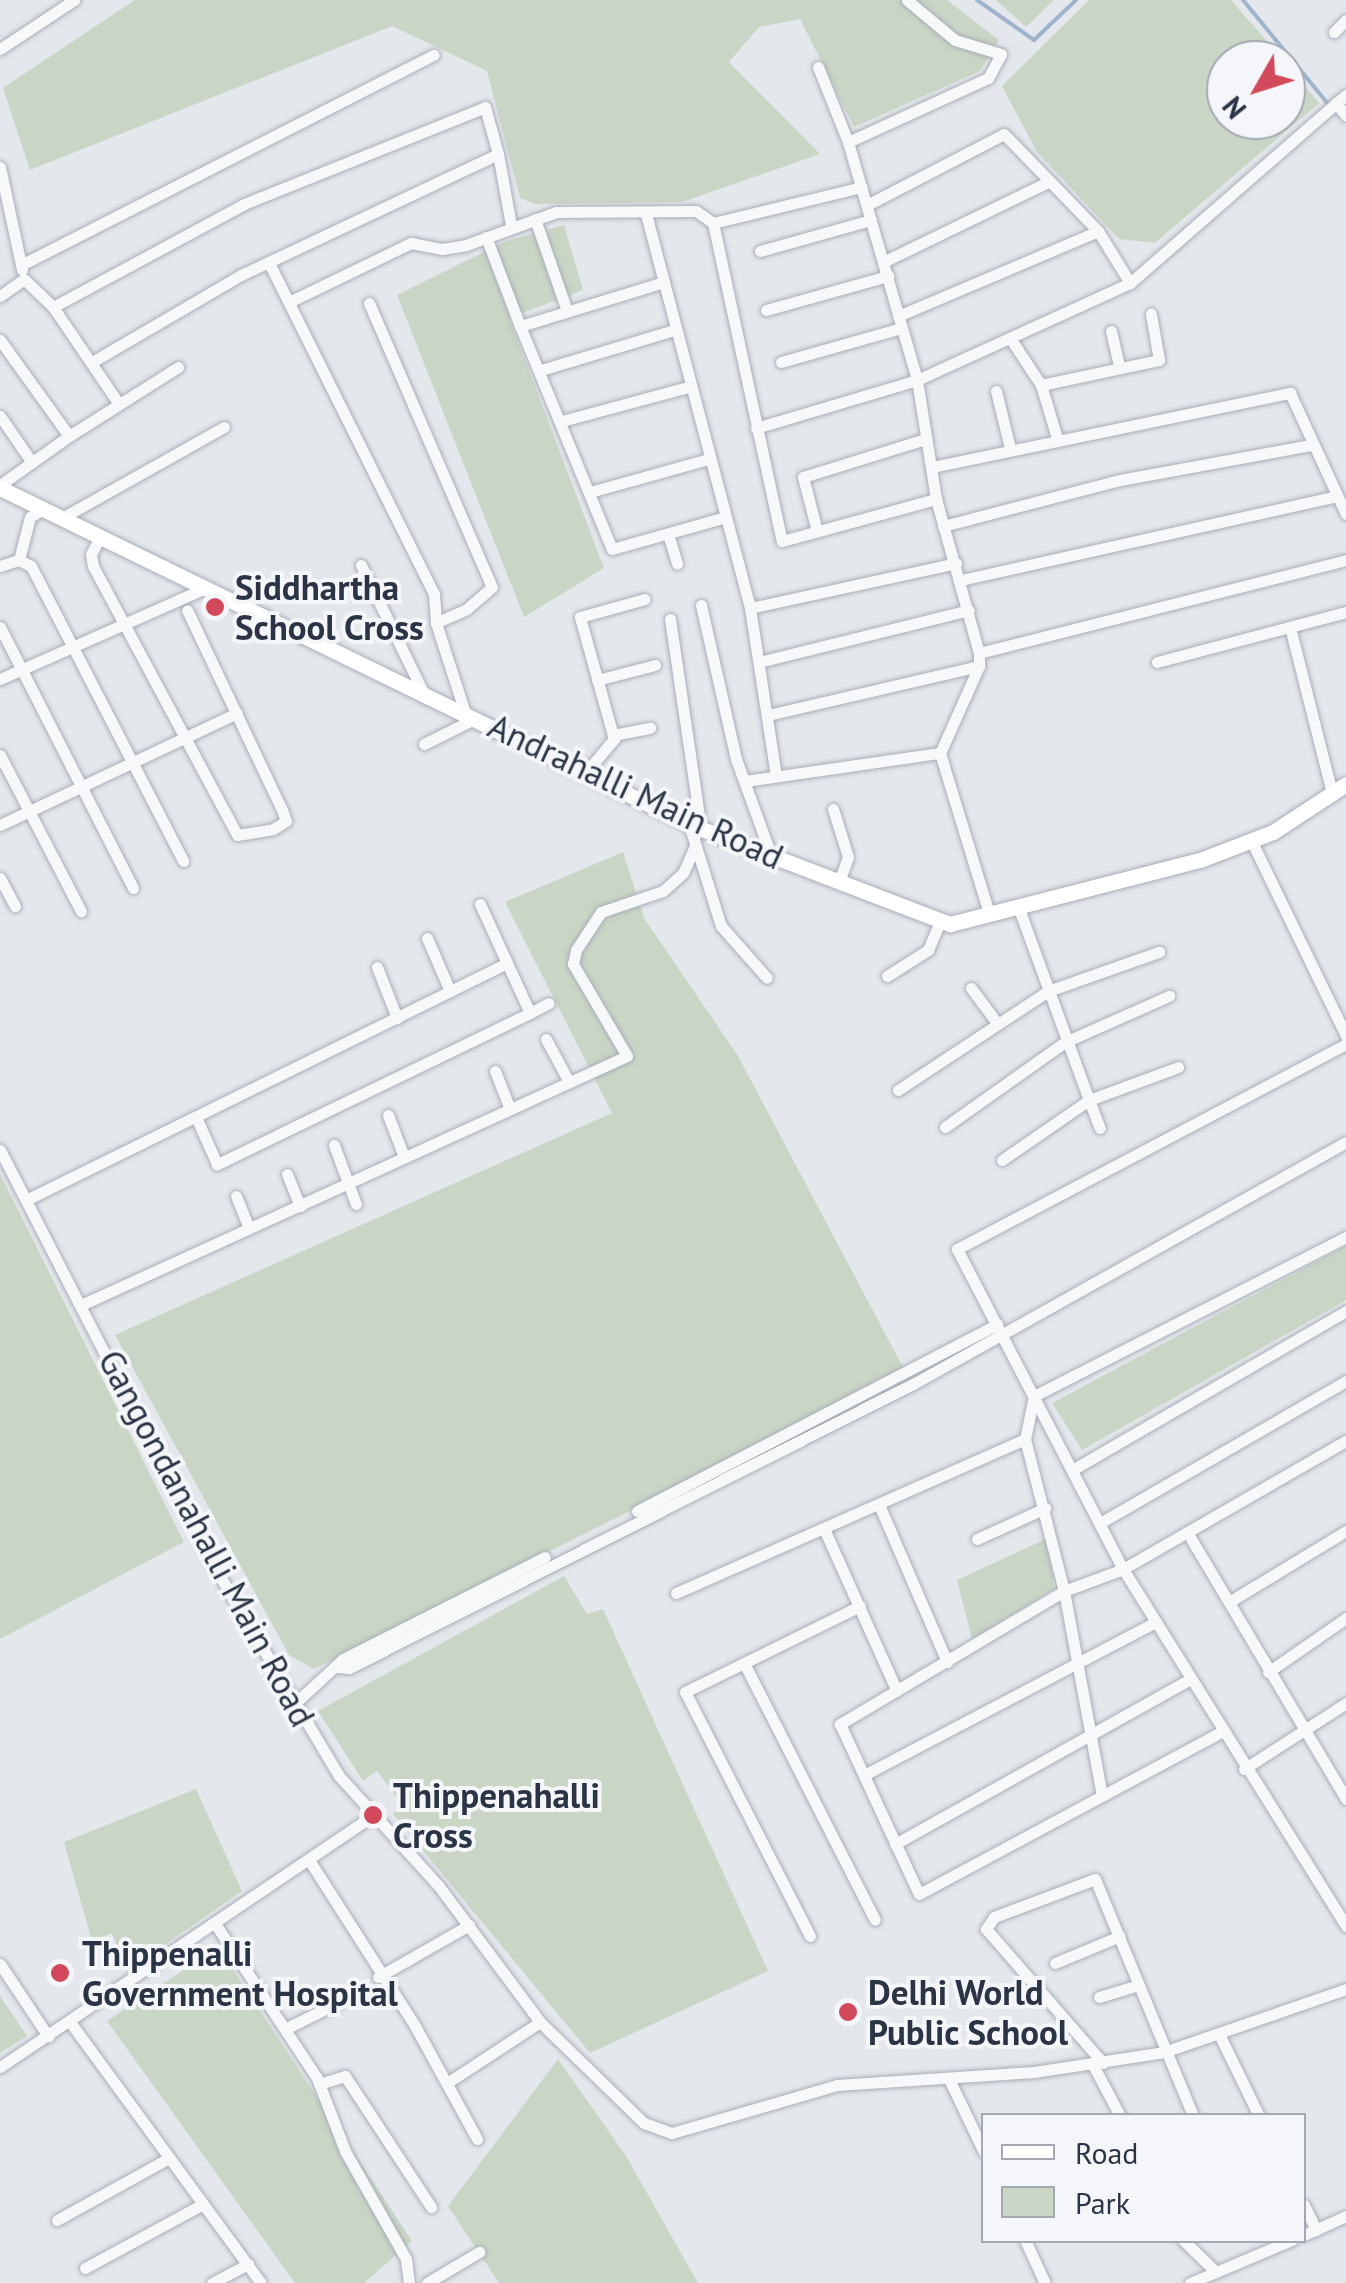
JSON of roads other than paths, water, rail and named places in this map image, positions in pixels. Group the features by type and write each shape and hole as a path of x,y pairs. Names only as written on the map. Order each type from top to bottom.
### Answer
{"main road":[{"name":"Andrahalli Main Road","path":"0,486 201,590 470,715 695,826 940,922"},
{"path":"940,922 1200,860 1251,840 1339,788"}],"street":[{"path":"0,49 74,0"},
{"path":"848,142 988,78 1001,54 955,40 908,0"},
{"path":"1334,32 1346,20"},
{"path":"0,296 23,272 434,55"},
{"path":"818,67 848,142 917,380 936,499 961,580 979,659 940,753 989,913"},
{"path":"756,428 917,380 1130,283 1341,99 1346,116"},
{"path":"53,307 244,204 485,108 511,226"},
{"path":"866,204 1004,134 1046,183 1098,231 1130,283"},
{"path":"92,362 269,263 498,154"},
{"path":"0,167 23,272 53,307 119,404"},
{"path":"884,262 1046,183"},
{"path":"713,223 862,187"},
{"path":"289,302 411,242 442,249 556,212 646,214 696,210 713,223 782,542 936,499"},
{"path":"646,214 722,518 750,608 776,776"},
{"path":"535,218 567,311"},
{"path":"760,251 871,220"},
{"path":"781,362 900,322 1098,231"},
{"path":"486,237 612,549 722,518"},
{"path":"269,263 434,594 436,624 470,715 424,744"},
{"path":"766,310 888,276"},
{"path":"520,326 664,282"},
{"path":"369,303 492,587 468,609 436,624"},
{"path":"1041,385 1159,360 1151,314"},
{"path":"542,370 674,330"},
{"path":"1111,331 1119,367"},
{"path":"1010,338 1041,385 1057,438"},
{"path":"0,340 69,436"},
{"path":"0,486 31,461 178,367"},
{"path":"562,421 688,386"},
{"path":"996,392 1010,448"},
{"path":"932,467 1057,438 1290,393 1306,419 1311,445 1346,514"},
{"path":"0,416 31,461"},
{"path":"60,519 224,427"},
{"path":"816,531 802,477 926,439"},
{"path":"943,526 1120,480 1311,445"},
{"path":"590,492 708,459"},
{"path":"961,580 1337,496"},
{"path":"19,560 30,517 42,510"},
{"path":"668,534 676,564"},
{"path":"99,539 90,559 180,738 237,835 284,824 237,713 187,610"},
{"path":"0,566 19,560 31,566 184,861"},
{"path":"768,715 1346,560"},
{"path":"750,608 956,563"},
{"path":"361,565 424,694"},
{"path":"0,678 201,590"},
{"path":"613,736 580,617 645,599"},
{"path":"701,605 744,781 771,856"},
{"path":"758,662 969,610"},
{"path":"1156,662 1346,612"},
{"path":"670,619 695,846 721,926 766,978"},
{"path":"1290,626 1339,788"},
{"path":"0,627 133,888"},
{"path":"597,680 655,665"},
{"path":"0,826 78,785 237,713"},
{"path":"587,772 613,736 650,728"},
{"path":"744,781 940,753"},
{"path":"0,756 81,911"},
{"path":"833,809 848,857 839,882"},
{"path":"1251,840 1346,1036"},
{"path":"81,1304 627,1056 573,964 576,950 601,912 634,896 664,891 683,873 695,846"},
{"path":"0,878 15,906"},
{"path":"480,904 530,1012"},
{"path":"1018,906 1065,1042 1100,1128"},
{"path":"887,976 928,950 940,922"},
{"path":"427,938 450,992"},
{"path":"898,1090 1048,991 1159,952"},
{"path":"26,1200 507,963"},
{"path":"377,967 397,1018"},
{"path":"971,988 997,1024"},
{"path":"945,1127 1065,1042 1169,996"},
{"path":"196,1117 217,1164 549,1003"},
{"path":"546,1038 569,1082"},
{"path":"1346,1044 957,1249 1123,1569 1244,1770 1346,1926"},
{"path":"1002,1160 1089,1100 1178,1067"},
{"path":"495,1070 510,1109"},
{"path":"388,1114 404,1157"},
{"path":"293,1705 337,1666 349,1668 642,1516 666,1511 1346,1142"},
{"path":"334,1145 356,1204"},
{"name":"Gangondanahalli Main Road","path":"0,1150 293,1705 373,1816 469,1925 540,2022 644,2123 672,2133 837,2085 949,2079 1098,2064 1164,2052 1346,1989"},
{"path":"288,1174 300,1206"},
{"path":"236,1196 249,1228"},
{"path":"1034,1396 1346,1237"},
{"path":"1072,1470 1346,1311"},
{"path":"1100,1523 1346,1381"},
{"path":"1034,1396 1026,1439 1064,1591 1102,1796"},
{"path":"676,1592 880,1507 1026,1439"},
{"path":"1221,1732 919,1894 840,1724 1064,1591 1123,1569 1346,1441"},
{"path":"880,1507 947,1662"},
{"path":"977,1539 1044,1508"},
{"path":"825,1531 897,1691"},
{"path":"1229,1602 1346,1531"},
{"path":"1188,1532 1304,1732 1342,1784 1346,1799"},
{"path":"810,1936 685,1692 860,1606"},
{"path":"1268,1672 1346,1618"},
{"path":"864,1775 1154,1622"},
{"path":"744,1663 875,1920"},
{"path":"895,1844 1092,1731 1190,1680"},
{"path":"1244,1770 1346,1703"},
{"path":"0,2067 373,1816"},
{"path":"309,1860 447,2083 477,2139"},
{"path":"1119,2113 1098,2064 986,1928 994,1918 1095,1879 1192,2113"},
{"path":"216,1925 320,2084 345,2151 406,2259 409,2283"},
{"path":"378,1977 469,1925"},
{"path":"1055,1962 1120,1936"},
{"path":"0,1964 48,2036"},
{"path":"1098,1997 1138,1985"},
{"path":"285,2030 345,1998"},
{"path":"70,2022 261,2283"},
{"path":"447,2083 540,2022"},
{"path":"1219,2034 1258,2113"},
{"path":"320,2084 346,2076 430,2207"},
{"path":"949,2079 981,2146"},
{"path":"56,2220 169,2158"},
{"path":"85,2268 203,2204"},
{"path":"1310,2233 1346,2216"},
{"path":"1026,2243 1045,2283"},
{"path":"1185,2243 1216,2272"},
{"path":"1190,2283 1285,2243"},
{"path":"426,2283 478,2252"},
{"path":"212,2283 248,2264"}],"waterway":[{"path":"977,0 1034,40 1076,0"},
{"path":"1243,0 1329,105"}],"place":[{"name":"Siddhartha School Cross","path":"215,607"},
{"name":"Thippenahalli Cross","path":"373,1815"},
{"name":"Thippenalli Government Hospital","path":"60,1973"},
{"name":"Delhi World Public School","path":"848,2012"}]}
